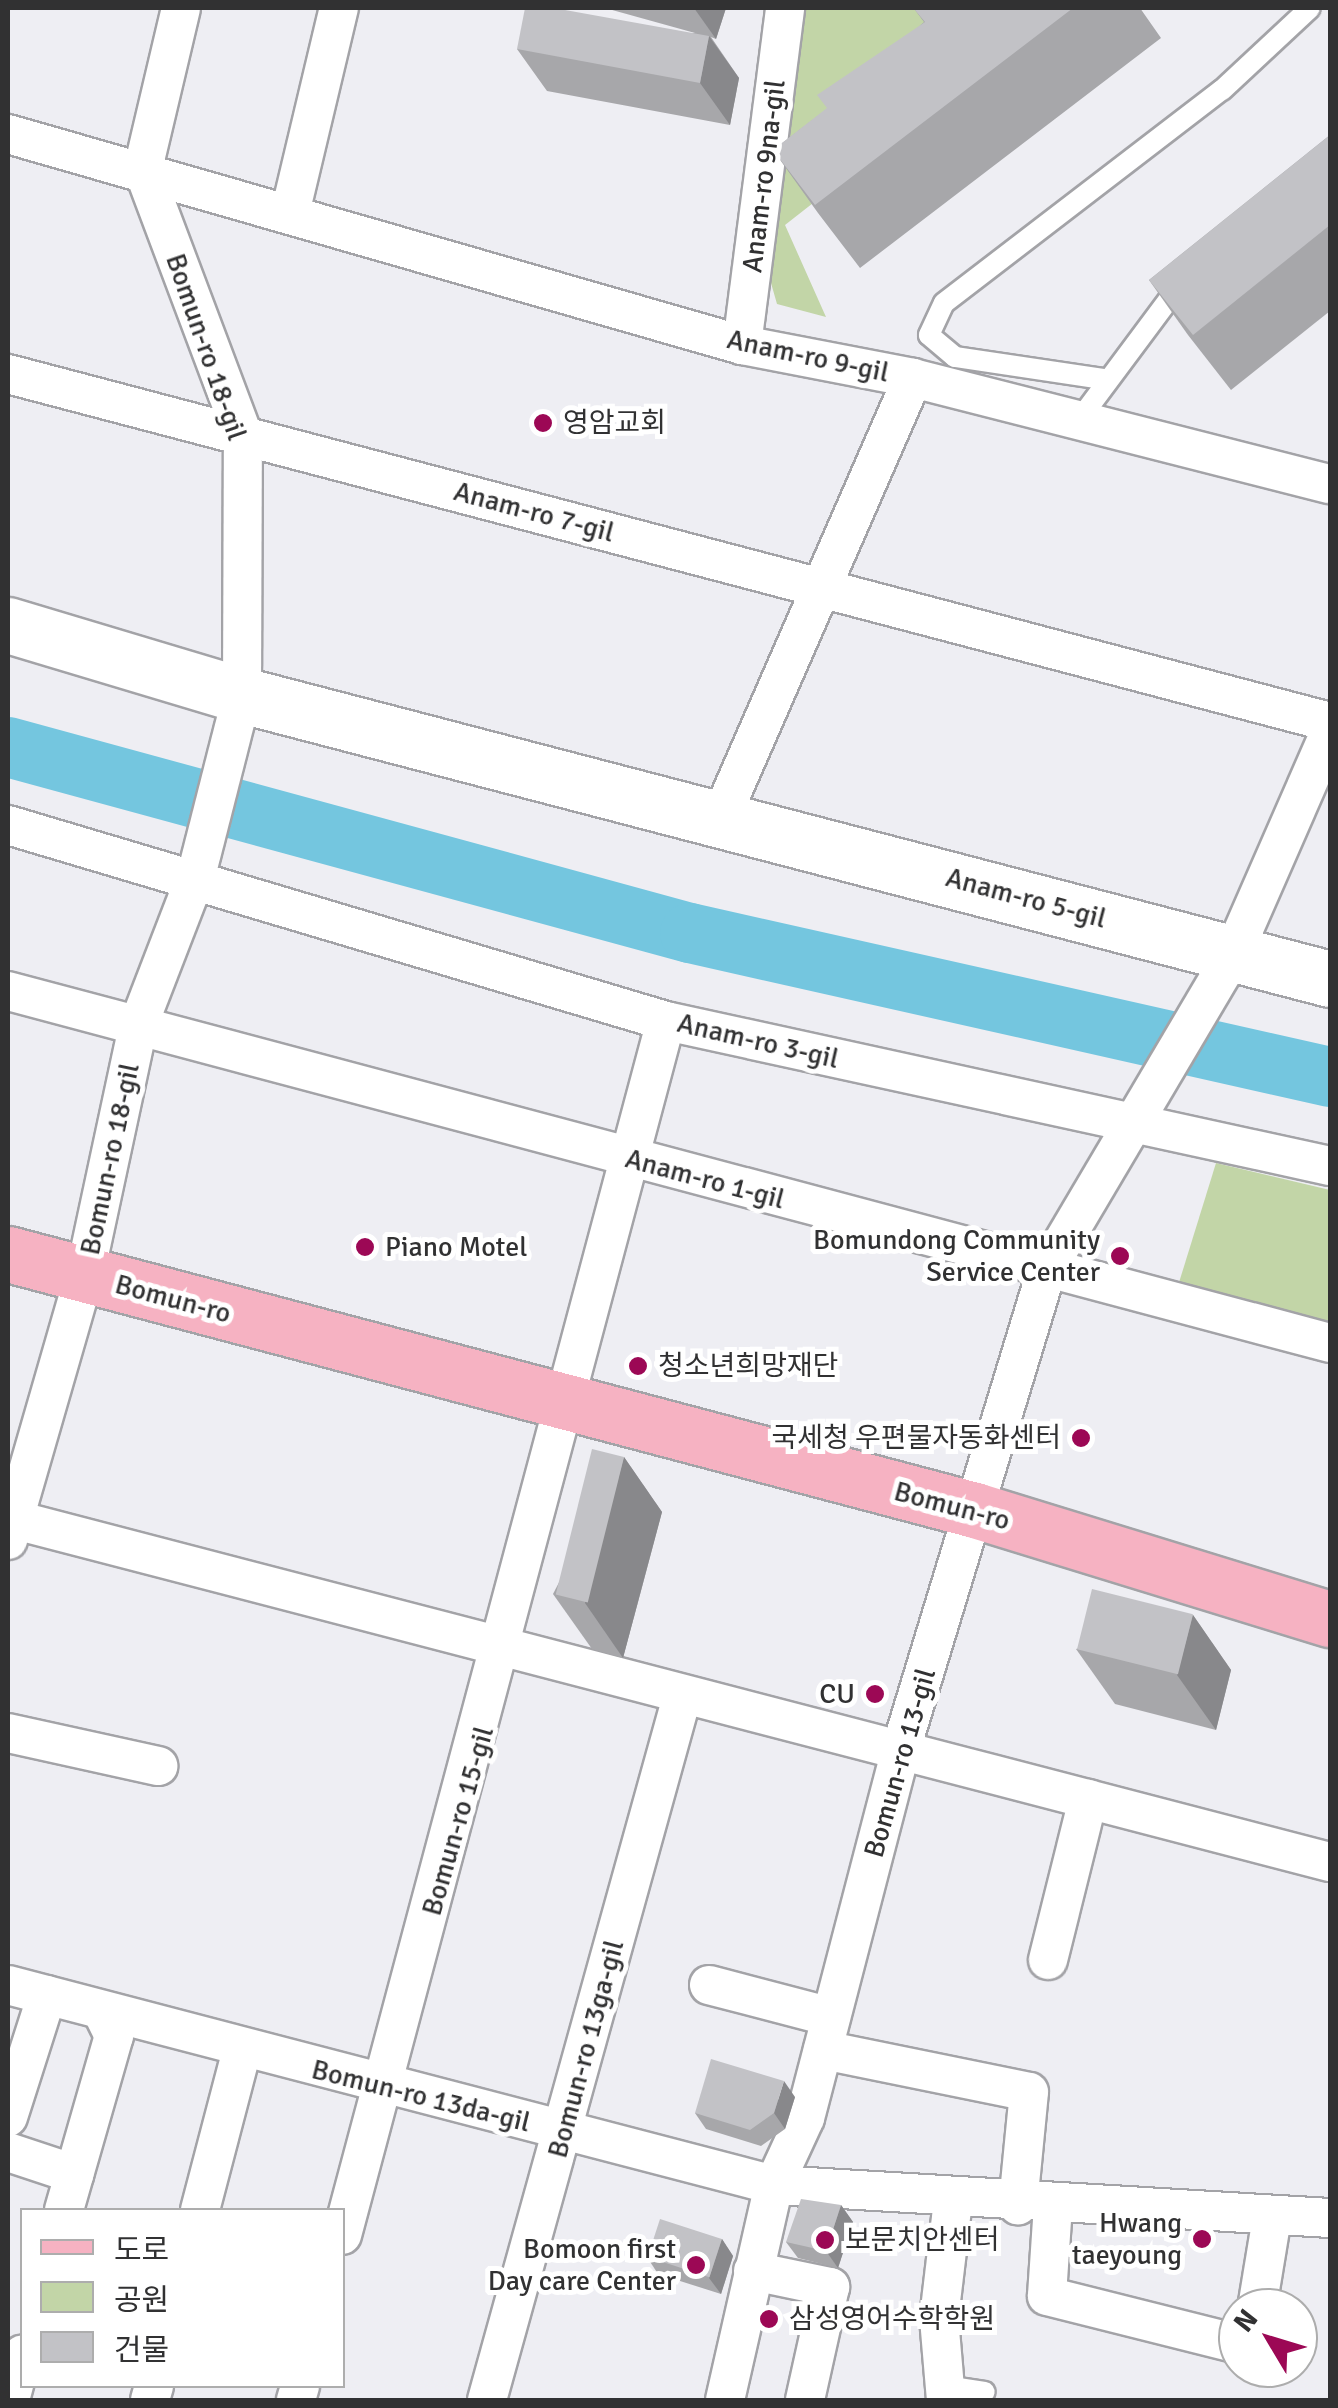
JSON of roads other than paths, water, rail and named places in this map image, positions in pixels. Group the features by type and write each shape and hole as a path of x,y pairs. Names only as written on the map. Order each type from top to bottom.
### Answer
{"main road":[{"name":"Anam-ro 5-gil","path":"8,624 242,695 722,817 1330,979"},
{"name":"Bomun-ro","path":"8,1254 570,1407 975,1510 1330,1619"}],"street":[{"path":"143,169 181,8"},
{"path":"291,209 339,8"},
{"name":"Anam-ro 9na-gil","path":"742,345 785,8"},
{"name":"Anam-ro 9-gil","path":"8,134 291,209 742,345 913,378 1330,484"},
{"name":"Bomun-ro 18-gil","path":"10,1526 84,1274 138,1026 196,876 242,695 243,435 143,169"},
{"name":"Anam-ro 7-gil","path":"8,374 822,595 1330,722"},
{"path":"722,817 822,595 913,378"},
{"name":"Bomun-ro 13-gil","path":"724,2400 774,2185 827,2033 900,1752 1047,1269 1233,954 1330,732"},
{"name":"Anam-ro 3-gil","path":"8,824 196,876 666,1021 1135,1119 1330,1166"},
{"name":"Anam-ro 1-gil","path":"8,991 1330,1343"},
{"path":"570,1407 624,1157 666,1021"},
{"name":"Bomun-ro 15-gil","path":"345,2225 570,1407"},
{"path":"10,1526 1330,1862"},
{"name":"Bomun-ro 13ga-gil","path":"487,2400 682,1697"},
{"path":"8,1733 158,1766"},
{"path":"1048,1960 1088,1799"},
{"name":"Bomun-ro 13da-gil","path":"8,1984 384,2090 774,2185 1036,2205 1330,2218"},
{"path":"709,1986 827,2033 1030,2092 1036,2205 1047,2296 1218,2339"},
{"path":"8,2117 46,1996"},
{"path":"65,2208 114,2036 102,2011"},
{"path":"201,2208 242,2050"},
{"path":"8,2152 74,2174"},
{"path":"946,2393 939,2318 954,2200"},
{"path":"1260,2288 1272,2217"},
{"path":"754,2271 830,2287 809,2399"},
{"path":"10,2400 20,2362"}],"lane":[{"path":"1103,380 955,357 930,335 944,303 1222,90 1310,8"},
{"path":"1080,420 1103,380 1196,266"},
{"path":"946,2393 986,2392"}],"waterway":[{"path":"8,747 690,933 1330,1077"}],"place":[{"name":"영암교회","path":"543,423"},
{"name":"Piano Motel","path":"365,1247"},
{"name":"Bomundong Community Service Center","path":"1120,1256"},
{"name":"청소년희망재단","path":"638,1366"},
{"name":"국세청 우편물자동화센터","path":"1081,1438"},
{"name":"CU","path":"875,1694"},
{"name":"Hwang taeyoung","path":"1202,2239"},
{"name":"보문치안센터","path":"825,2240"},
{"name":"Bomoon first Day care Center","path":"696,2265"},
{"name":"삼성영어수학학원","path":"769,2319"}]}
